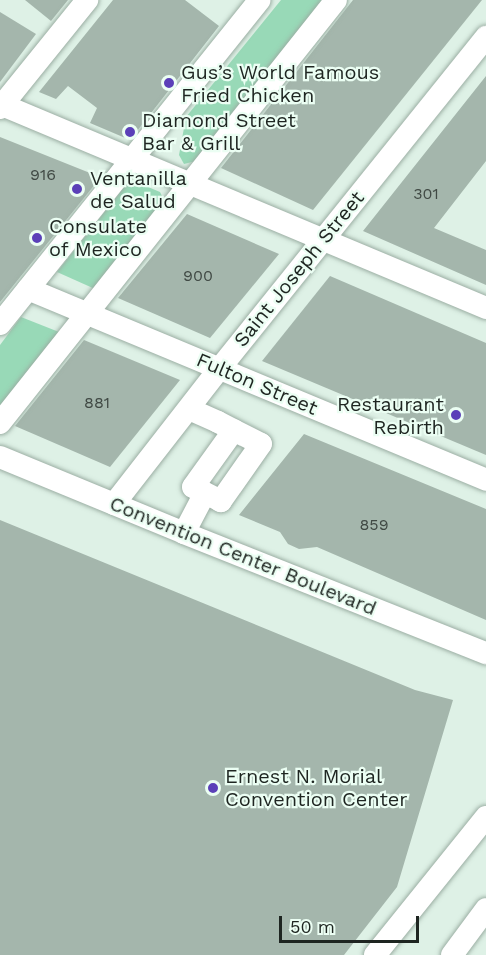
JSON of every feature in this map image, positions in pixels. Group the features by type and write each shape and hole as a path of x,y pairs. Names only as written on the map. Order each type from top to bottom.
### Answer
{"street":[{"path":"87,0 1,106 189,182 486,308"},
{"path":"0,324 260,0"},
{"path":"0,423 189,182 336,0"},
{"name":"Saint Joseph Street","path":"114,504 323,238 482,49"},
{"name":"Fulton Street","path":"28,289 486,480"},
{"path":"189,409 234,430 261,444 221,501 193,487 234,430"},
{"name":"Convention Center Boulevard","path":"0,456 184,533 486,653"},
{"path":"184,533 205,493"},
{"path":"375,955 486,817"},
{"path":"452,955 486,909"}],"green space":[{"path":"281,0 325,0 196,161 184,164 179,155 186,117"},
{"path":"131,183 141,184 160,192 163,198 161,205 95,289 57,272 125,186"},
{"path":"21,317 59,332 0,409 0,345"}],"building":[{"path":"25,0 68,0 51,21"},
{"path":"113,0 185,0 219,26 130,140 90,123 97,108 68,86 56,99 39,92"},
{"path":"353,0 482,0 313,210 221,168"},
{"path":"0,12 36,34 0,82"},
{"path":"486,76 486,161 434,228 486,250 486,285 363,231"},
{"path":"0,137 95,175 93,182 96,183 0,302"},
{"path":"187,214 279,254 210,338 118,298"},
{"path":"330,276 486,343 486,455 262,361"},
{"path":"84,340 180,380 110,467 15,426"},
{"path":"304,434 486,509 486,620 317,547 299,549 288,544 280,532 239,515"},
{"name":"Ernest N. Morial Convention Center","path":"0,520 415,690 453,700 397,887 344,955 0,955"}],"place":[{"name":"Gus’s World Famous Fried Chicken","path":"169,83"},
{"name":"Diamond Street Bar & Grill","path":"130,132"},
{"name":"Ventanilla de Salud","path":"77,189"},
{"name":"Consulate of Mexico","path":"37,238"},
{"name":"Restaurant Rebirth","path":"456,415"},
{"name":"Ernest N. Morial Convention Center","path":"213,788"}]}
